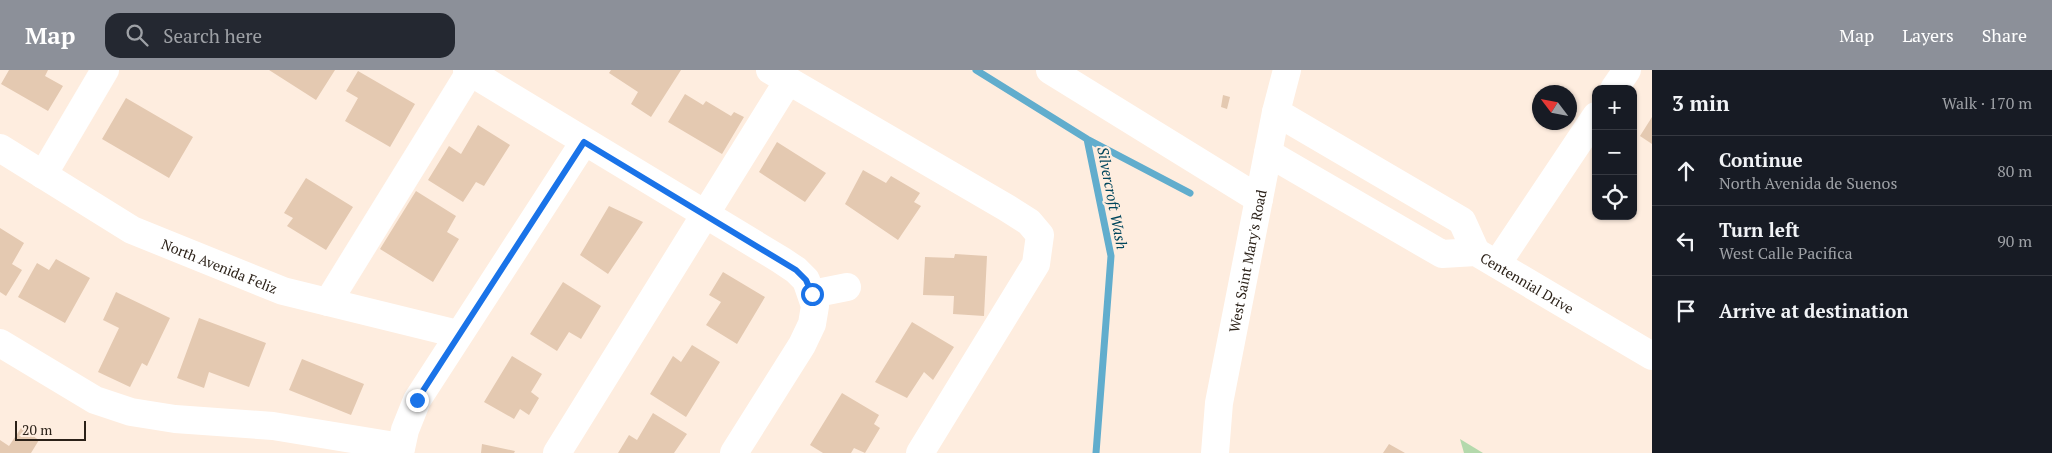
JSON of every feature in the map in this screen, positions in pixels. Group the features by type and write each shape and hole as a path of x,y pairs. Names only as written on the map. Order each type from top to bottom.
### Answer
{"street":[{"path":"43,175 105,70"},
{"path":"1050,70 1259,199"},
{"name":"West Saint Mary's Road","path":"1215,453 1218,403 1286,70"},
{"path":"1617,85 1627,70"},
{"path":"328,302 469,71 706,214 796,270 806,280 815,306 812,324 802,345 734,453"},
{"path":"557,453 706,214 779,75 1007,208 1029,222 1040,235 1036,264 920,453"},
{"path":"1276,112 1462,221 1487,258 1592,121"},
{"path":"0,343 95,400 131,412 175,419 273,426 400,450 405,430 417,400 584,142"},
{"name":"North Avenida Feliz","path":"0,148 132,230 283,291 458,334"},
{"name":"Centennial Drive","path":"1268,153 1442,254 1487,258 1652,356"},
{"path":"812,294 847,287"}],"green space":[{"path":"1460,439 1483,453 1464,453"}],"building":[{"path":"9,70 48,70 45,76 63,86 48,111 1,84"},
{"path":"269,70 335,70 316,100"},
{"path":"611,70 681,70 651,117 631,104 638,92 609,73"},
{"path":"358,71 415,104 390,147 345,121 358,98 346,91"},
{"path":"685,94 703,105 706,101 731,116 734,112 744,117 722,154 668,122"},
{"path":"1223,95 1230,97 1227,109 1221,107"},
{"path":"126,98 193,137 169,178 102,139"},
{"path":"1652,117 1652,144 1640,136"},
{"path":"478,125 510,145 484,186 476,182 463,202 428,180 449,146 461,154"},
{"path":"777,142 826,173 805,202 759,172"},
{"path":"863,170 886,183 891,176 920,193 914,202 921,206 898,240 845,204"},
{"path":"306,178 353,207 326,250 287,226 293,218 284,213"},
{"path":"416,191 456,216 447,232 459,239 433,282 380,249"},
{"path":"609,206 643,222 608,274 580,255"},
{"path":"0,228 24,243 12,264 22,270 6,296 0,292"},
{"path":"955,254 987,256 984,316 953,314 954,296 923,295 925,257 954,258"},
{"path":"56,259 90,278 65,323 18,297 37,263 49,270"},
{"path":"723,272 765,297 737,344 706,325 721,302 709,295"},
{"path":"563,282 601,306 581,339 569,332 557,351 530,334"},
{"path":"116,292 170,318 147,366 142,363 130,387 98,372 119,328 103,320"},
{"path":"199,318 266,343 249,387 209,372 204,388 177,378"},
{"path":"912,322 954,347 933,380 924,372 907,398 875,382"},
{"path":"692,345 720,362 686,417 650,394 673,356 681,362"},
{"path":"512,356 542,374 531,392 539,398 529,415 520,409 514,419 484,402"},
{"path":"302,359 364,384 351,415 289,390"},
{"path":"842,393 879,415 874,424 880,428 865,453 854,448 851,453 823,453 810,445"},
{"path":"653,413 687,434 674,453 618,453 629,435 637,440"},
{"path":"21,428 39,440 31,453 0,453 0,440 9,446"},
{"path":"482,444 515,451 514,453 481,453"},
{"path":"1389,444 1405,453 1383,453"}],"waterway":[{"name":"Silvercroft Wash","path":"976,70 1087,139 1111,256 1096,453"},
{"path":"1087,139 1190,193"}],"route":[{"path":"417,400 584,142 796,270 806,280 812,294"}]}
